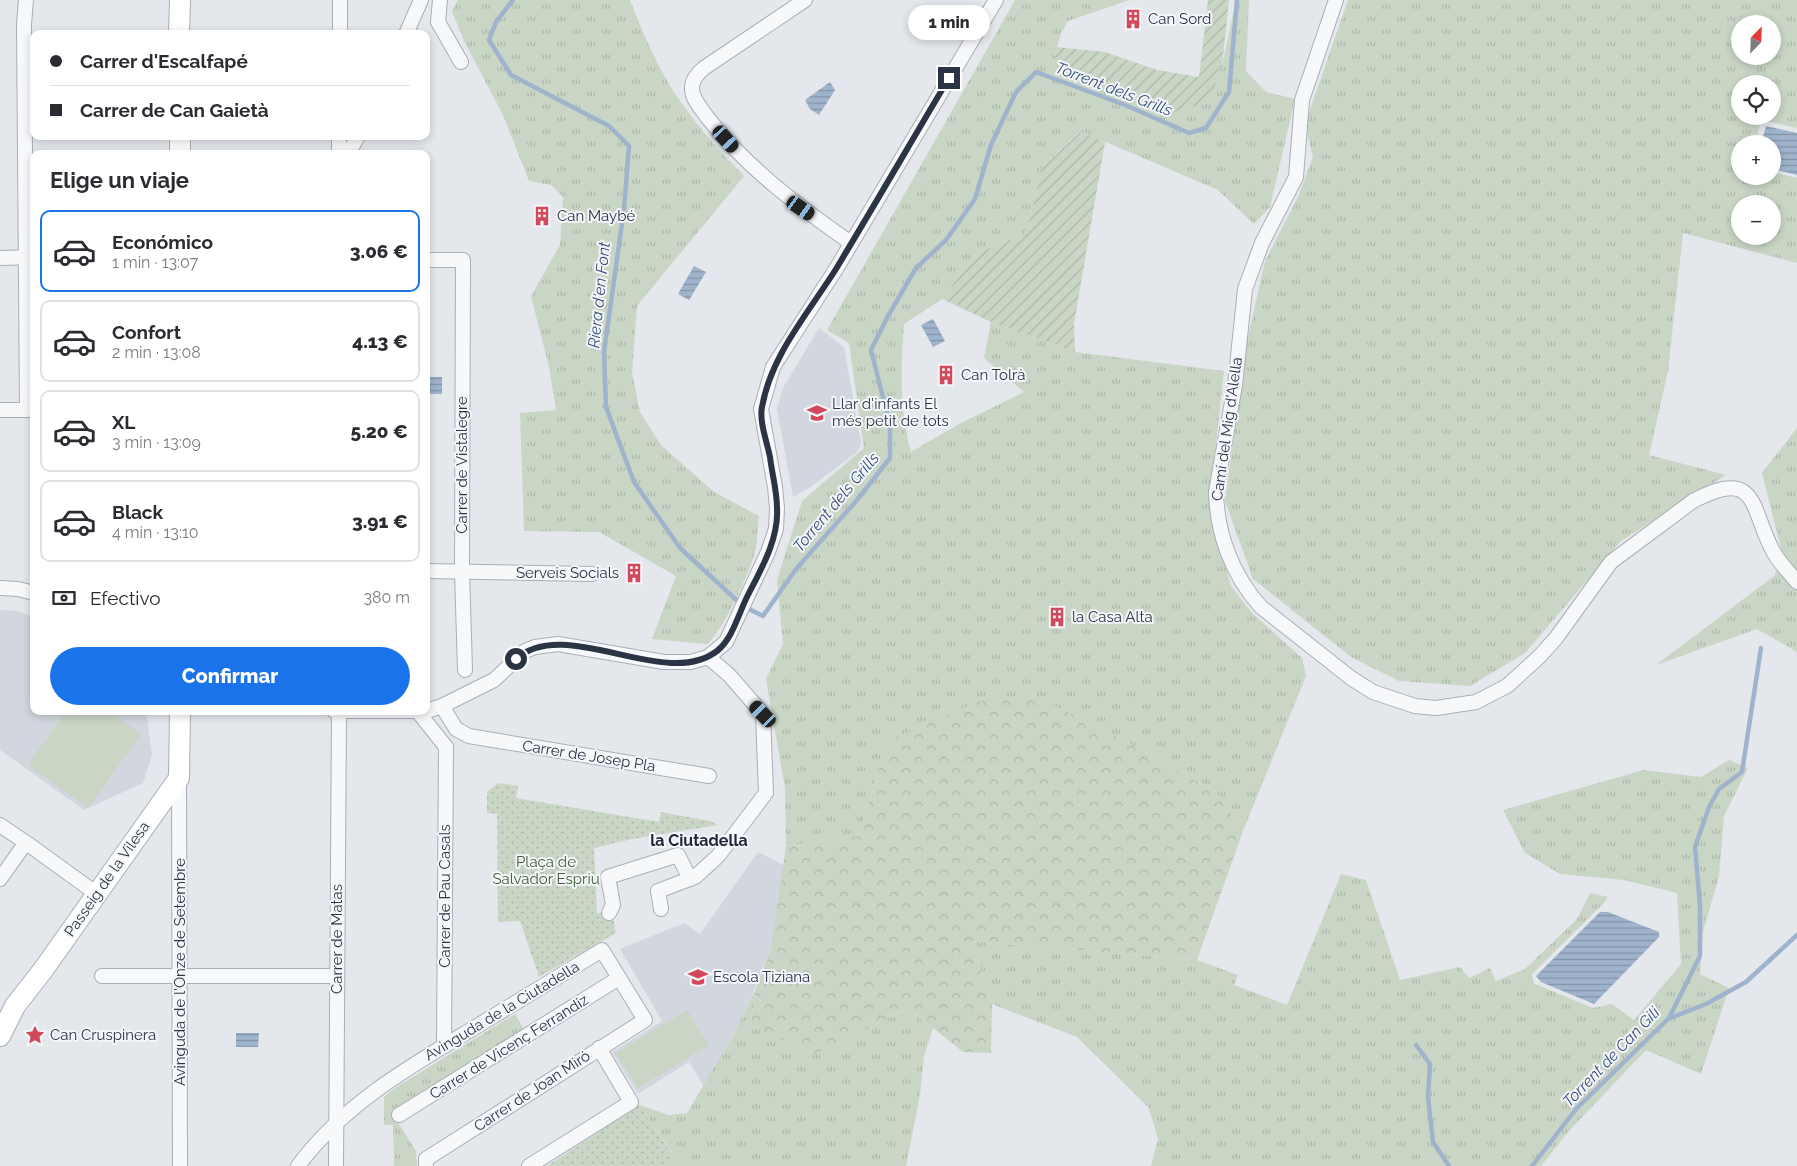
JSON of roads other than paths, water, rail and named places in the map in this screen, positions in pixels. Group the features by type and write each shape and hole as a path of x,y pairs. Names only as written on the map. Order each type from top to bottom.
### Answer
{"street":[{"path":"0,410 30,410 30,106 24,24 26,0"},
{"path":"179,30 180,0"},
{"path":"340,0 340,30"},
{"path":"408,30 421,0"},
{"path":"440,0 438,22 461,62"},
{"path":"805,0 704,68 698,74 692,86 696,101 745,160 801,208 851,243"},
{"path":"430,710 442,706 494,680 525,651 546,645 558,644 664,662 692,662 708,657 726,642 768,552 776,529 778,508 761,409 773,368 851,243 996,0"},
{"name":"Camí del Mig d'Alella","path":"1336,0 1302,100 1296,177 1255,256 1245,289 1235,385 1216,492 1217,508 1226,546 1235,571 1248,592 1260,607 1351,678 1373,692 1393,700 1436,708 1476,702 1507,686 1556,638 1610,562 1693,501 1707,493 1730,488 1741,489 1747,494 1760,518 1773,552 1797,582"},
{"path":"0,258 30,258"},
{"name":"Carrer de Vistalegre","path":"430,260 463,260 462,572 465,670"},
{"path":"430,571 592,574"},
{"path":"0,588 30,592"},
{"path":"660,909 658,891 696,877 718,856 766,793 763,714 729,675 708,657"},
{"path":"440,739 450,730 456,729 442,706"},
{"name":"Carrer de Pau Casals","path":"442,706 436,716 440,739 444,1046"},
{"path":"179,778 180,715"},
{"name":"Carrer de Matas","path":"336,1166 337,715"},
{"path":"425,715 440,739 454,741 469,736"},
{"name":"Carrer de Josep Pla","path":"456,729 469,736 709,776"},
{"name":"Passeig de la Vilesa","path":"0,1034 15,1006 179,778"},
{"name":"Avinguda de l'Onze de Setembre","path":"179,778 180,1166"},
{"path":"0,825 97,894"},
{"path":"0,880 22,848 28,844"},
{"path":"609,913 613,905 608,877 678,854 690,879"},
{"name":"Avinguda de la Ciutadella","path":"298,1166 308,1151 383,1083 602,950 645,1020"},
{"path":"102,976 181,974 336,976"},
{"name":"Carrer de Vicenç Ferrandiz","path":"399,1115 619,978"},
{"name":"Carrer de Joan Miró","path":"426,1166 426,1159 645,1020"},
{"path":"529,1166 631,1102 599,1048"}],"water":[{"path":"830,82 835,90 819,115 810,109 805,100"},
{"path":"1766,126 1797,133 1797,175 1781,171 1781,135 1764,135"},
{"path":"694,266 706,272 689,300 678,294"},
{"path":"933,319 945,341 933,347 921,325"},
{"path":"430,377 442,377 442,394 430,394"},
{"path":"1600,912 1608,912 1659,932 1659,937 1594,1004 1541,982 1536,976"},
{"path":"236,1033 259,1033 258,1047 236,1047"}],"waterway":[{"name":"Torrent dels Grills","path":"513,0 496,22 489,40 511,75 609,126 629,146 624,209 604,352 606,407 634,482 680,548 743,606 763,616 796,569 857,500 890,458 890,425 871,350 916,268 946,240 975,199 991,145 1016,92 1036,72 1125,105 1189,133 1206,128 1229,92 1237,0"},
{"name":"Torrent de Can Gili","path":"1532,1166 1576,1109 1669,1018 1700,956 1700,906 1695,847 1709,807 1719,789 1742,772 1761,648"},
{"path":"1670,1018 1706,1004 1746,982 1797,935"},
{"path":"1416,1045 1430,1064 1428,1097 1433,1142 1449,1166"}],"place":[{"name":"Can Sord","path":"1133,19"},
{"name":"Can Maybé","path":"542,216"},
{"name":"Can Tolrà","path":"946,375"},
{"name":"Llar d'infants El més petit de tots","path":"817,413"},
{"name":"Serveis Socials","path":"634,573"},
{"name":"la Casa Alta","path":"1057,617"},
{"name":"Escola Tiziana","path":"698,977"},
{"name":"Can Cruspinera","path":"35,1035"}],"district":[{"name":"la Ciutadella","path":"699,840"}],"water label":[{"name":"Riera d'en Font","path":"599,295"}],"park label":[{"name":"Plaça de Salvador Espriu","path":"546,870"}]}
